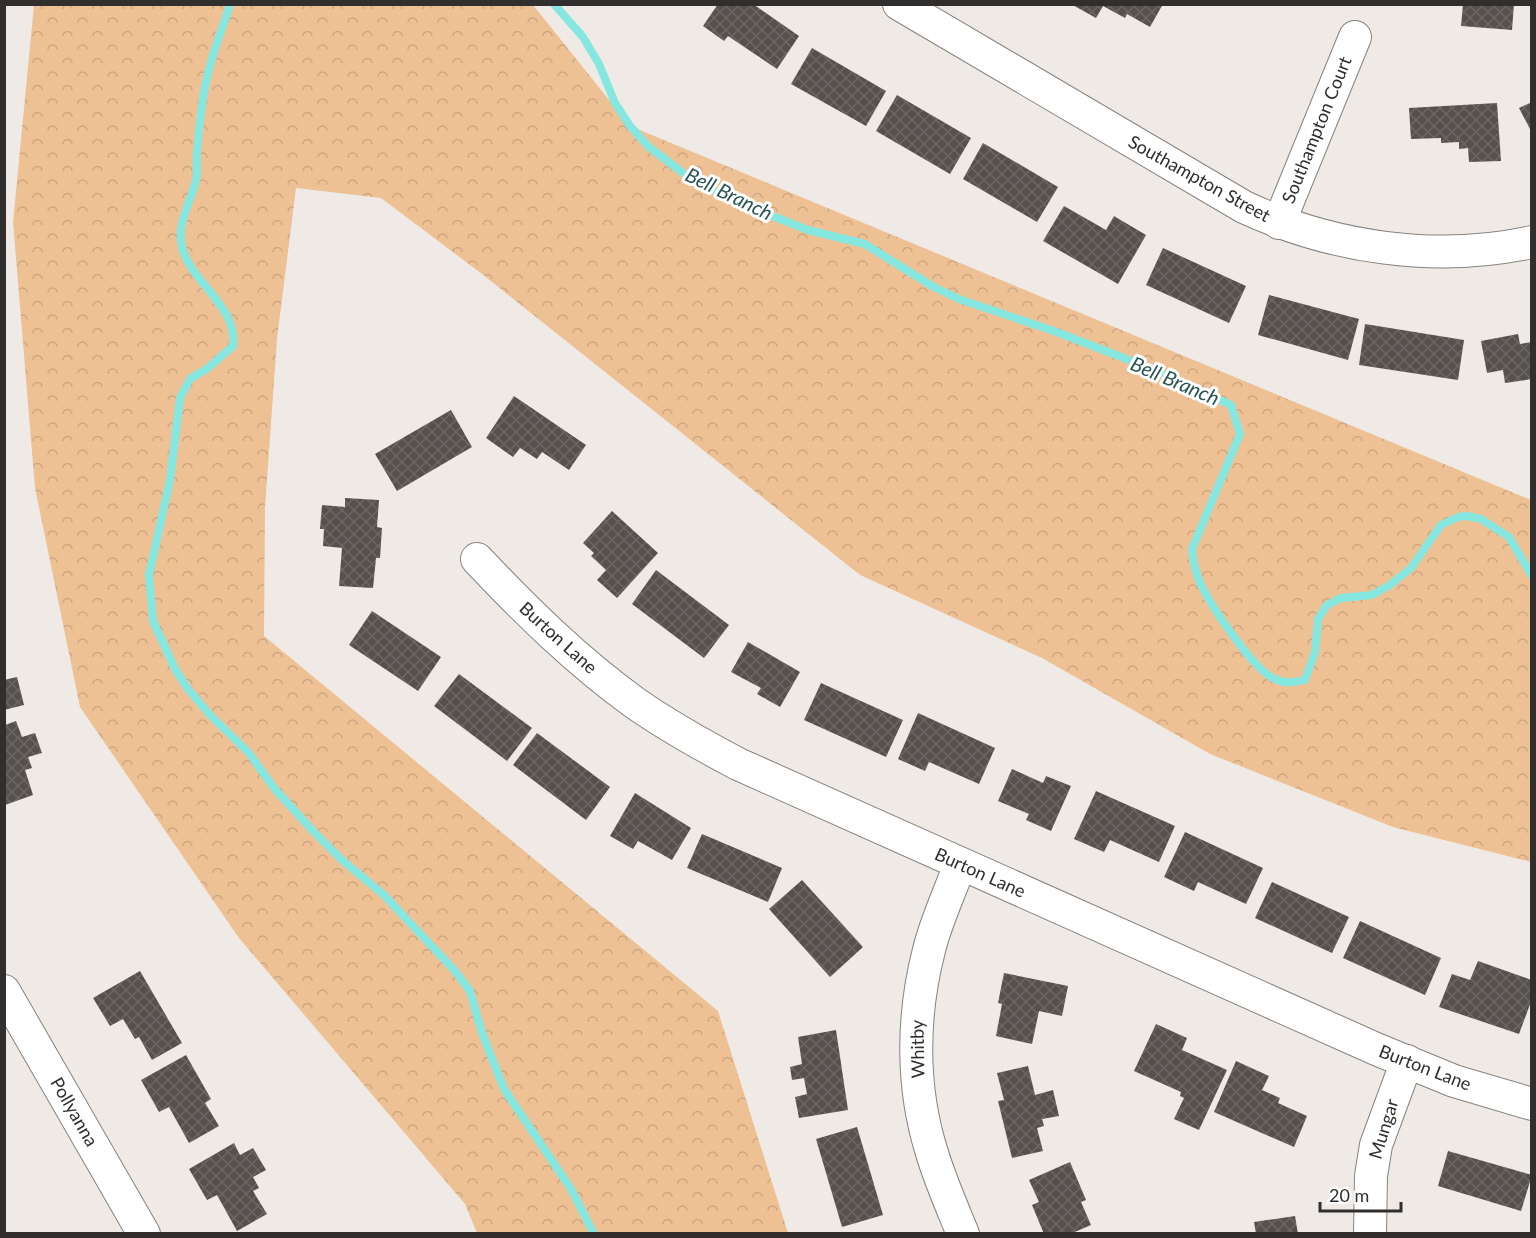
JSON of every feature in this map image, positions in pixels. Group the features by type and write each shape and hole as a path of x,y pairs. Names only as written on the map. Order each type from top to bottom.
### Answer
{"street":[{"name":"Southampton Street","path":"899,4 1234,201 1279,223 1393,249 1438,252 1532,242"},
{"name":"Southampton Court","path":"1279,223 1355,37"},
{"name":"Burton Lane","path":"477,559 530,615 621,692 666,724 759,774 1407,1061 1454,1081 1532,1104"},
{"name":"Whitby","path":"960,864 929,948 915,1037 925,1128 939,1174 963,1233"},
{"name":"Pollyanna","path":"4,991 144,1233"},
{"name":"Mungar","path":"1370,1233 1371,1176 1376,1145 1407,1061"}],"green space":[{"path":"34,5 533,5 630,126 1531,500 1531,862 1393,827 1210,754 1042,658 860,575 482,274 381,198 296,188 277,339 265,507 264,636 718,1011 788,1233 477,1233 465,1204 239,938 80,707 35,488 13,222"}],"building":[{"path":"718,4 753,4 799,36 777,69 728,36 724,41 703,26"},
{"path":"1071,4 1163,4 1150,27 1127,14 1125,18 1103,6 1096,18"},
{"path":"1463,4 1514,4 1512,30 1461,26"},
{"path":"812,48 886,91 866,126 791,84"},
{"path":"897,95 971,138 950,174 876,131"},
{"path":"1532,102 1532,133 1519,108"},
{"path":"1497,103 1501,161 1469,162 1468,148 1459,149 1459,142 1441,143 1441,138 1411,139 1409,108"},
{"path":"983,143 1058,187 1037,222 963,179"},
{"path":"1064,206 1106,230 1114,216 1146,235 1118,284 1043,241"},
{"path":"1163,248 1246,286 1229,323 1146,285"},
{"path":"1269,295 1359,319 1348,360 1258,335"},
{"path":"1365,324 1464,340 1458,380 1359,365"},
{"path":"1518,334 1520,344 1532,342 1532,379 1505,383 1503,370 1487,373 1481,341"},
{"path":"514,396 586,445 569,470 542,452 537,459 520,448 513,457 486,438"},
{"path":"451,410 472,447 397,491 375,454"},
{"path":"345,498 379,500 377,527 382,528 380,558 376,558 373,588 339,586 342,548 323,546 324,529 320,529 322,505 345,507"},
{"path":"612,511 658,553 617,598 597,580 606,570 591,556 594,553 583,543"},
{"path":"656,570 729,625 704,658 632,604"},
{"path":"372,611 441,657 418,691 349,645"},
{"path":"748,642 800,672 780,707 757,694 761,688 731,672"},
{"path":"459,674 532,728 507,761 434,706"},
{"path":"17,677 24,705 4,710 4,680"},
{"path":"821,683 903,720 886,757 804,720"},
{"path":"918,713 995,748 979,784 929,762 925,771 898,759"},
{"path":"16,721 22,737 35,733 42,753 28,757 32,768 25,770 33,795 5,805 5,725"},
{"path":"537,733 610,787 586,820 513,765"},
{"path":"1012,769 1043,783 1046,776 1071,786 1051,831 1026,820 1029,814 998,801"},
{"path":"1096,791 1175,826 1159,862 1110,840 1104,852 1074,839"},
{"path":"635,793 691,828 672,860 638,841 633,849 610,836"},
{"path":"1185,832 1263,868 1246,904 1198,882 1194,891 1164,877"},
{"path":"702,834 782,868 768,902 687,868"},
{"path":"802,880 863,947 830,977 769,909"},
{"path":"1272,882 1349,917 1332,953 1255,918"},
{"path":"1360,921 1441,958 1425,995 1343,958"},
{"path":"1478,961 1532,980 1532,999 1519,1034 1439,1007 1452,974 1470,980"},
{"path":"140,971 182,1043 152,1060 139,1037 135,1039 123,1019 110,1026 93,998"},
{"path":"1004,973 1068,986 1062,1016 1039,1011 1032,1044 996,1036 1002,1004 998,1003"},
{"path":"1156,1024 1187,1038 1182,1050 1227,1070 1199,1130 1174,1119 1184,1098 1180,1096 1181,1092 1134,1071"},
{"path":"836,1030 848,1110 799,1118 795,1097 807,1094 804,1078 792,1080 790,1067 802,1064 798,1037"},
{"path":"186,1055 211,1099 205,1103 219,1126 189,1143 169,1107 159,1112 141,1080"},
{"path":"1236,1061 1269,1076 1262,1090 1280,1098 1278,1103 1307,1116 1294,1147 1214,1112"},
{"path":"1028,1066 1035,1095 1053,1090 1059,1116 1042,1119 1044,1126 1037,1128 1043,1151 1012,1158 998,1101 1004,1100 997,1073"},
{"path":"857,1127 883,1215 842,1227 816,1139"},
{"path":"234,1143 240,1155 253,1148 266,1170 253,1177 259,1188 253,1191 267,1214 237,1231 217,1195 207,1200 189,1169"},
{"path":"1448,1151 1532,1175 1521,1211 1438,1186"},
{"path":"1070,1162 1086,1200 1081,1202 1091,1225 1070,1234 1044,1234 1032,1205 1039,1202 1029,1180"},
{"path":"1295,1216 1298,1234 1256,1234 1254,1222"}],"waterway":[{"path":"230,4 214,50 205,86 198,142 197,177 182,221 181,238 187,260 228,319 233,332 233,346 208,368 190,379 180,398 170,480 149,575 153,621 175,669 210,715 249,753 274,788 312,830 342,860 384,895 455,971 470,991 482,1033 504,1089 571,1189 594,1234"},
{"name":"Bell Branch","path":"554,4 583,37 599,64 615,103 630,126 649,147 687,176 732,200 808,230 865,244 932,286 959,299 1054,331 1155,370 1231,405 1240,434 1192,549 1192,554 1199,581 1214,608 1246,653 1268,675 1284,682 1305,680 1315,652 1318,619 1327,605 1341,598 1372,595 1390,585 1411,568 1441,525 1458,517 1481,519 1509,537 1532,576"}]}
